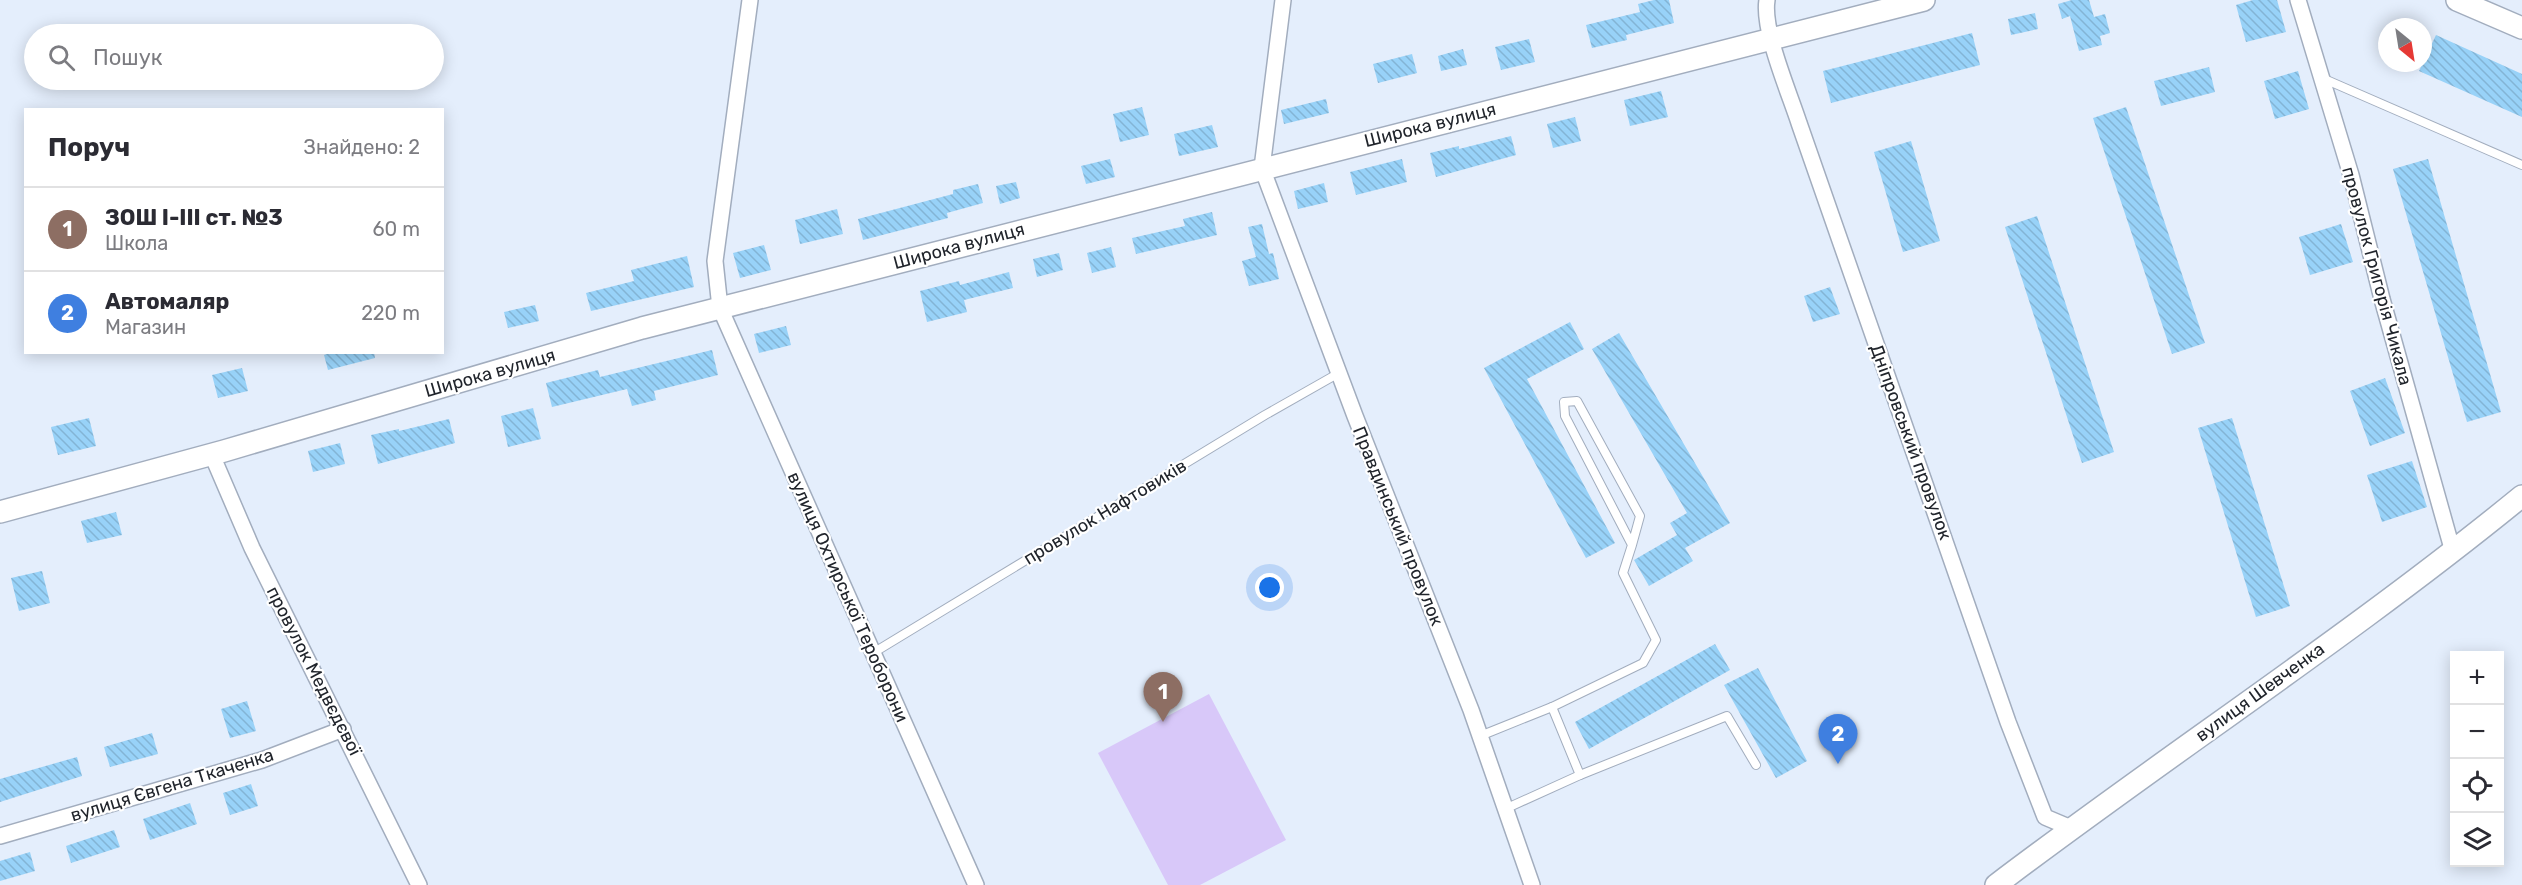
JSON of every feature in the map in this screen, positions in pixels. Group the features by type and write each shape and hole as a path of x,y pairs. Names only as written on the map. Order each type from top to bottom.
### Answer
{"street":[{"name":"вулиця Охтирської Тероборони","path":"750,0 715,261 720,308 976,885"},
{"path":"1262,168 1283,0"},
{"name":"Дніпровський провулок","path":"1767,0 1766,9 1771,39 2008,722 2045,817 2071,828"},
{"name":"Широка вулиця","path":"0,512 212,455 642,328 1924,0"},
{"name":"провулок Григорія Чикала","path":"2298,0 2351,175 2382,299 2453,552"},
{"path":"2457,0 2522,28"},
{"name":"Правдинський провулок","path":"1262,168 1339,374 1480,736 1532,885"},
{"name":"провулок Медвєдєвої","path":"212,455 252,548 419,885"},
{"name":"вулиця Шевченка","path":"1996,885 2071,828 2453,552 2522,496"},
{"name":"вулиця Євгена Ткаченка","path":"0,836 262,760 343,729"}],"lane":[{"path":"2322,78 2522,165"},
{"name":"провулок Нафтовиків","path":"873,652 1265,414 1339,374"},
{"path":"1480,736 1552,707 1643,663 1656,640 1623,573 1632,545 1640,516 1577,401 1564,402 1565,416 1632,545"},
{"path":"1552,707 1580,775"},
{"path":"1505,809 1580,775 1727,716 1756,765"}],"shaded area":[{"path":"1209,694 1286,840 1200,885 1168,885 1098,753"}],"building":[{"path":"1654,0 1669,0 1674,23 1626,35 1627,40 1592,48 1586,25 1640,12 1638,4"},
{"path":"2072,0 2089,0 2094,17 2105,14 2110,33 2100,36 2102,45 2079,51 2070,16 2062,19 2058,4"},
{"path":"2253,0 2277,0 2286,32 2246,42 2236,5"},
{"path":"2035,13 2038,29 2011,35 2008,19"},
{"path":"1972,33 1980,65 1831,103 1823,71"},
{"path":"2436,35 2522,74 2522,117 2421,72 2432,72 2432,43"},
{"path":"1529,39 1535,62 1501,70 1495,47"},
{"path":"1463,49 1467,65 1441,71 1438,56"},
{"path":"1412,54 1417,73 1378,83 1373,64"},
{"path":"2209,67 2215,92 2161,106 2154,81"},
{"path":"2298,71 2309,109 2275,119 2264,81"},
{"path":"1661,91 1668,117 1630,126 1624,100"},
{"path":"1326,99 1329,113 1284,124 1281,110"},
{"path":"1142,107 1149,135 1120,142 1113,114"},
{"path":"2126,107 2205,343 2172,354 2093,118"},
{"path":"1575,117 1581,141 1553,148 1547,124"},
{"path":"1212,125 1218,147 1179,156 1174,134"},
{"path":"1511,136 1516,155 1436,177 1430,153 1459,146 1459,149"},
{"path":"1911,141 1940,241 1903,252 1874,152"},
{"path":"1110,159 1115,177 1086,184 1081,166"},
{"path":"1402,159 1407,182 1356,195 1350,172"},
{"path":"2428,159 2501,412 2467,422 2393,169"},
{"path":"1016,182 1020,198 1000,204 996,186"},
{"path":"1324,183 1328,202 1298,209 1294,191"},
{"path":"978,184 983,203 947,213 948,218 863,240 858,219 953,194 953,190"},
{"path":"837,209 843,234 800,244 795,220"},
{"path":"1212,212 1217,235 1136,254 1132,238 1185,226 1183,219"},
{"path":"2037,216 2114,452 2082,463 2005,227"},
{"path":"1262,224 1269,254 1273,253 1279,279 1249,286 1242,261 1256,257 1248,227"},
{"path":"2341,224 2353,262 2310,275 2299,237"},
{"path":"764,245 771,270 740,278 733,253"},
{"path":"1111,247 1116,267 1092,273 1087,253"},
{"path":"1059,253 1063,270 1037,277 1033,259"},
{"path":"687,256 694,287 591,311 586,293 634,281 631,270"},
{"path":"1009,272 1013,288 964,300 967,312 927,322 920,291 959,281 960,285"},
{"path":"1830,287 1840,314 1813,322 1804,296"},
{"path":"535,305 539,321 508,328 504,312"},
{"path":"1570,322 1584,349 1527,379 1615,543 1586,558 1484,368"},
{"path":"786,326 791,345 759,353 754,334"},
{"path":"1619,333 1730,523 1685,548 1693,561 1649,586 1634,560 1677,535 1670,523 1687,513 1592,349"},
{"path":"712,350 718,375 654,391 656,400 632,406 627,389 552,407 546,383 598,370 600,377"},
{"path":"374,354 375,358 328,370 324,355"},
{"path":"242,368 248,391 218,398 212,375"},
{"path":"2385,378 2405,433 2370,446 2350,391"},
{"path":"533,408 541,439 508,447 501,416"},
{"path":"89,418 96,446 58,455 51,427"},
{"path":"2232,418 2290,606 2256,617 2198,428"},
{"path":"449,419 455,443 378,464 371,435"},
{"path":"340,443 345,464 313,472 308,451"},
{"path":"2412,461 2427,507 2382,522 2367,475"},
{"path":"116,512 122,535 87,543 81,521"},
{"path":"42,571 50,603 19,611 11,578"},
{"path":"1715,644 1730,670 1589,749 1575,722"},
{"path":"1758,668 1807,761 1776,778 1724,685"},
{"path":"247,701 256,731 230,738 221,709"},
{"path":"152,733 158,754 110,767 104,747"},
{"path":"77,757 82,776 0,802 0,779"},
{"path":"251,784 258,806 230,815 223,793"},
{"path":"190,803 197,824 150,840 143,819"},
{"path":"114,830 120,847 71,863 66,846"},
{"path":"30,852 35,871 0,881 0,861"}],"place":[{"name":"ЗОШ І-ІІІ ст. №3","path":"1163,722"},
{"name":"Автомаляр","path":"1838,764"}]}
